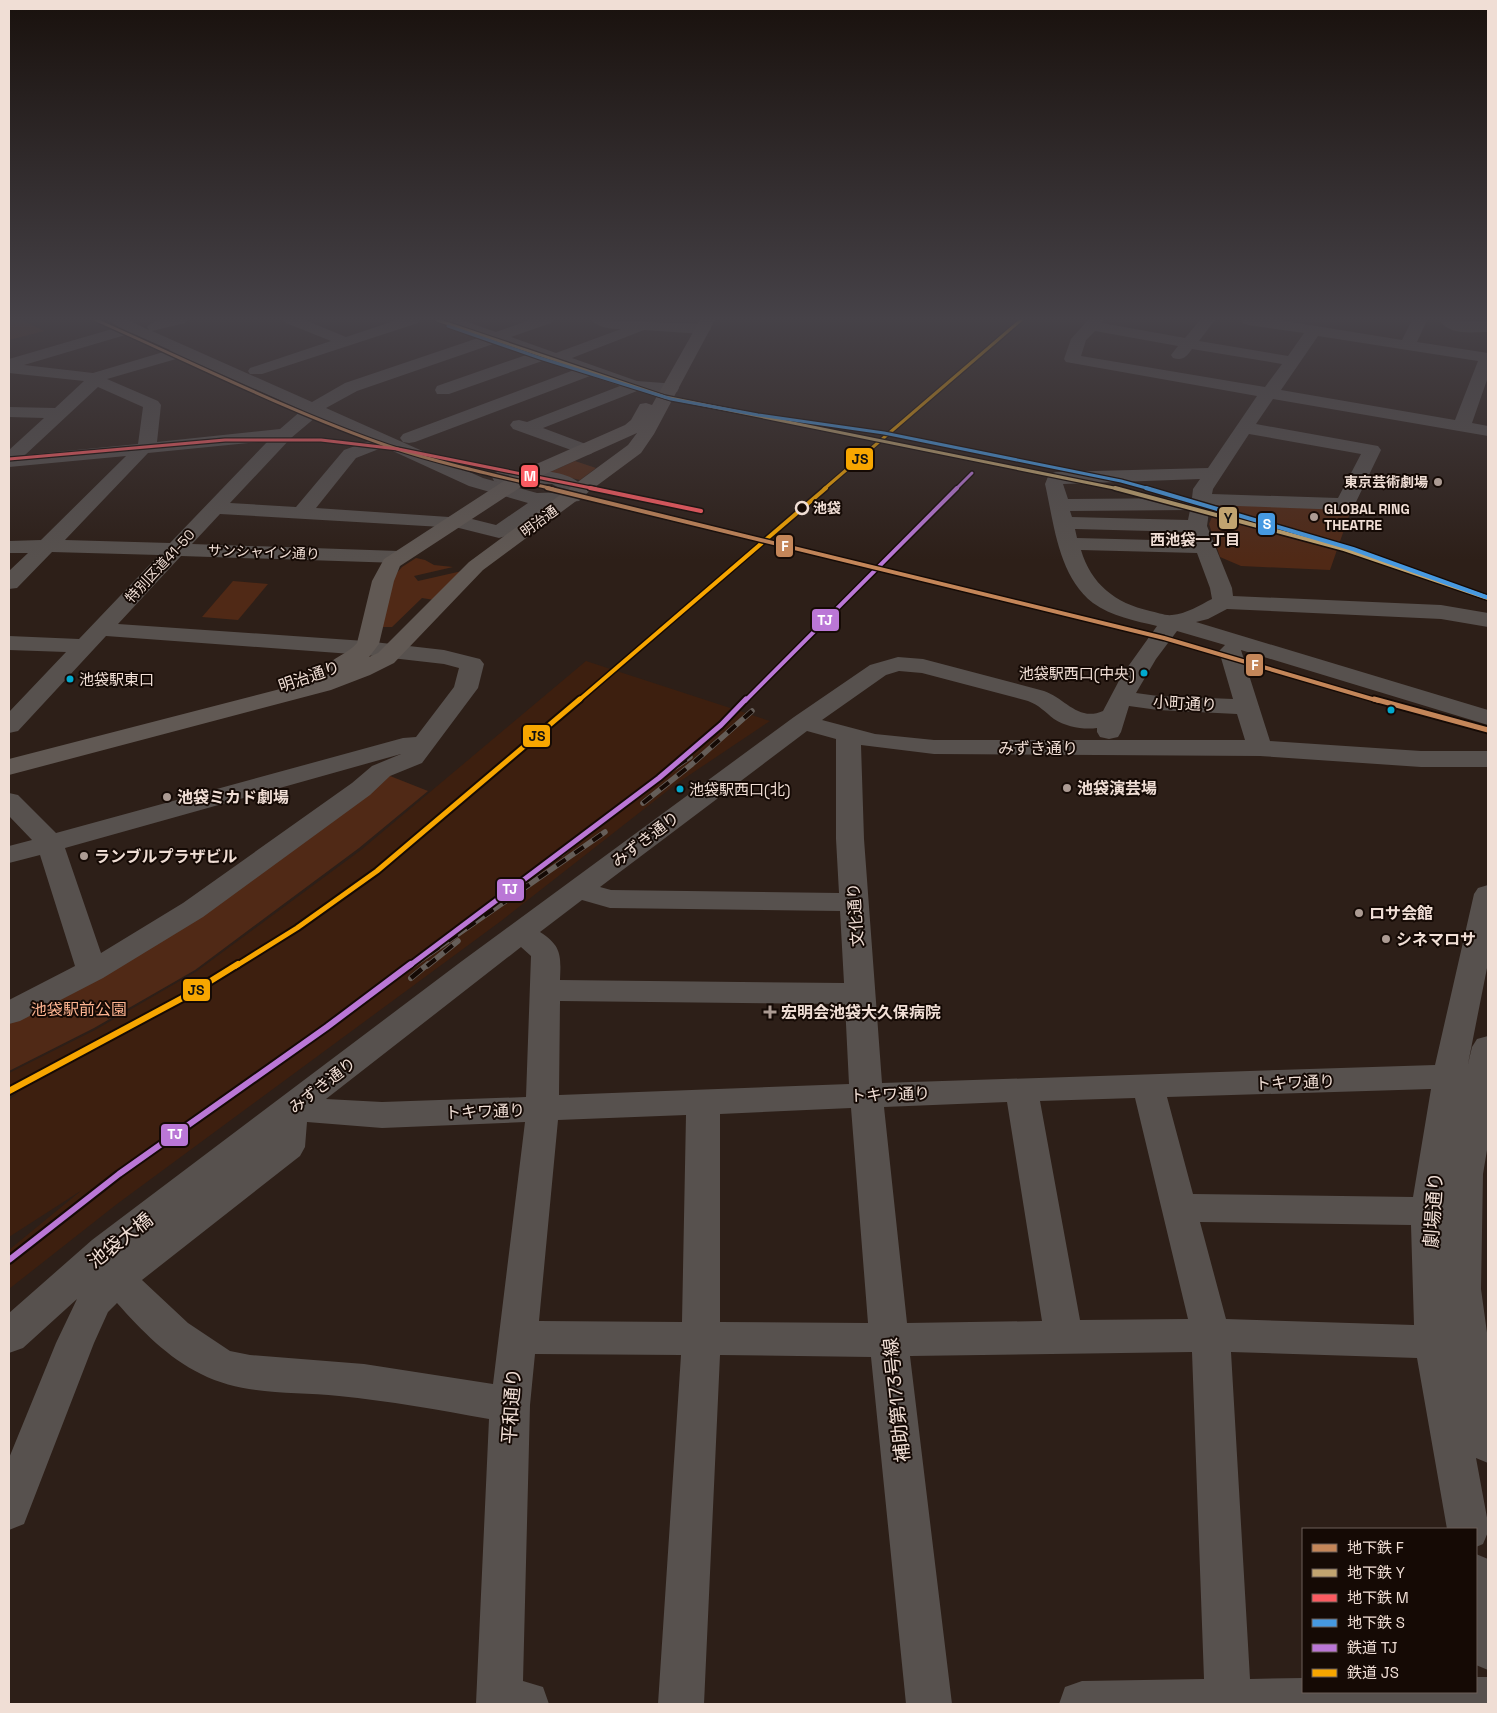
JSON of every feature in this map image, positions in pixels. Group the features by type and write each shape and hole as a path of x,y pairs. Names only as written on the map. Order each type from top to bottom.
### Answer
{"main road":[{"name":"明治通","path":"523,477 626,432 636,426 655,400"},
{"name":"明治通","path":"447,594 476,566 635,449 658,400"},
{"path":"368,641 385,576 391,563 523,477"},
{"name":"明治通り","path":"9,767 323,685 362,670 394,652 447,594"},
{"path":"368,641 392,637 415,628"},
{"name":"明治通り","path":"9,756 305,680 344,665 368,641"}],"street":[{"path":"9,461 72,400"},
{"path":"9,583 148,444 152,405 142,400"},
{"path":"306,400 319,405 409,438 493,475 561,480 571,485 575,495 545,500 526,498 476,482 385,441 319,405 310,400"},
{"name":"特別区道41-50","path":"9,726 285,434 326,400"},
{"path":"464,400 585,450"},
{"path":"409,438 509,400"},
{"path":"528,428 599,400"},
{"path":"1223,602 1221,588 1197,526 1200,502 1204,489 1264,400"},
{"path":"1308,400 1488,431"},
{"path":"1462,426 1472,400"},
{"path":"9,412 58,413"},
{"path":"1062,514 1200,502 1345,504 1390,414"},
{"path":"1246,428 1372,450"},
{"path":"9,461 285,434"},
{"path":"275,553 350,454 385,441"},
{"path":"1214,473 1062,477 1054,481 1077,570 1102,600 1124,610 1172,622 1488,718"},
{"path":"216,508 455,522 499,532 545,500"},
{"path":"1062,514 1197,526"},
{"path":"1069,544 1204,547"},
{"name":"サンシャイン通り","path":"9,547 47,546 399,558"},
{"path":"1115,748 1109,732 1117,707 1159,637 1172,622 1200,614 1223,602 1441,612 1485,620"},
{"path":"1172,622 1196,639 1488,731"},
{"path":"9,1013 92,971 193,910 361,789 382,771 413,758 466,688 472,664 444,658 394,652 368,641 101,629"},
{"path":"9,643 84,646"},
{"path":"1230,650 1260,748"},
{"name":"小町通り","path":"803,722 878,670 898,664 923,666 1036,696 1053,703 1064,714 1076,719 1097,721 1117,707 1158,703 1247,706"},
{"name":"みずき通り","path":"237,1150 520,933 803,722 848,735 893,744 934,747 1260,748 1421,759 1488,759"},
{"name":"文化通り","path":"848,735 850,839 866,1095"},
{"path":"9,855 430,738"},
{"path":"358,757 382,771"},
{"path":"9,801 50,843 92,971"},
{"path":"578,890 610,900 854,902"},
{"name":"劇場通り","path":"1488,894 1477,1068 1466,1174 1462,1289 1477,1320 1488,1444"},
{"name":"平和通り","path":"500,1704 510,1405 541,1133 542,1109 546,953 520,933"},
{"path":"545,990 860,994"},
{"name":"劇場通り","path":"1468,1528 1434,1342 1430,1280 1429,1211 1477,1068"},
{"name":"トキワ通り","path":"292,1109 382,1115 866,1095 1148,1086 1477,1068"},
{"path":"1148,1086 1210,1335 1228,1703"},
{"path":"1021,1090 1064,1336"},
{"name":"補助第173号線","path":"866,1095 929,1704"},
{"path":"681,1704 701,1338 703,1102"},
{"path":"9,1510 75,1343 94,1302 117,1278 288,1147 292,1109"},
{"name":"池袋大橋","path":"9,1336 83,1269 237,1150"},
{"path":"1179,1208 1429,1211"},
{"path":"117,1278 146,1310 180,1340 214,1362 240,1371 314,1376 426,1389 510,1405"},
{"path":"518,1336 890,1340 1210,1335 1434,1342"},
{"path":"1477,1582 1488,1647"},
{"path":"1082,1704 1488,1700"},
{"path":"500,1704 526,1704"}],"shaded area":[{"path":"586,661 770,721 676,784 501,921 117,1204 9,1289 9,1250 82,1190 9,1237 9,1100 18,1093 9,1097 9,1073 95,1030 197,971 361,850"}],"green space":[{"path":"575,461 596,468 580,480 548,473"},
{"path":"1218,502 1352,507 1330,570 1241,566 1220,557 1209,524"},
{"path":"416,558 434,565 453,567 414,576 418,581 462,571 434,600 422,598 392,627 382,627 394,576 402,567"},
{"path":"233,581 268,584 238,620 202,617"},
{"name":"池袋駅前公園","path":"385,774 428,791 359,848 195,970 94,1028 9,1071 9,1018 93,975"}],"railway":[{"path":"643,803 692,764 752,711"},
{"path":"659,778 690,757"},
{"path":"561,854 594,827"},
{"path":"412,966 605,832"},
{"path":"427,966 458,941"},
{"path":"401,973 414,964"},
{"path":"411,978 428,964"}],"metro line":[{"name":"F","path":"276,400 330,424 389,446 460,467 1164,638 1339,690 1488,730"},
{"name":"S","path":"676,400 758,415 884,433 1121,481 1353,549 1486,597"},
{"name":"Y","path":"680,400 1110,487 1344,549 1488,598"},
{"name":"M","path":"9,459 225,440 321,440 398,449 701,511"}],"rail line":[{"name":"JS","path":"9,1091 188,995 297,928 377,871 616,669 928,400"},
{"name":"TJ","path":"9,1260 119,1174 327,1027 659,778 721,725 972,473"}],"place":[{"name":"東京芸術劇場","path":"1438,482"},
{"name":"池袋","path":"802,508"},
{"name":"GLOBAL RING THEATRE","path":"1314,517"},
{"name":"池袋駅西口(中央)","path":"1144,673"},
{"name":"池袋駅東口","path":"70,679"},
{"name":"池袋演芸場","path":"1067,788"},
{"name":"池袋駅西口(北)","path":"680,789"},
{"name":"池袋ミカド劇場","path":"167,797"},
{"name":"ランブルプラザビル","path":"84,856"},
{"name":"ロサ会館","path":"1359,913"},
{"name":"シネマロサ","path":"1386,939"},
{"name":"宏明会池袋大久保病院","path":"770,1012"}],"district":[{"name":"西池袋一丁目","path":"1195,540"}]}
